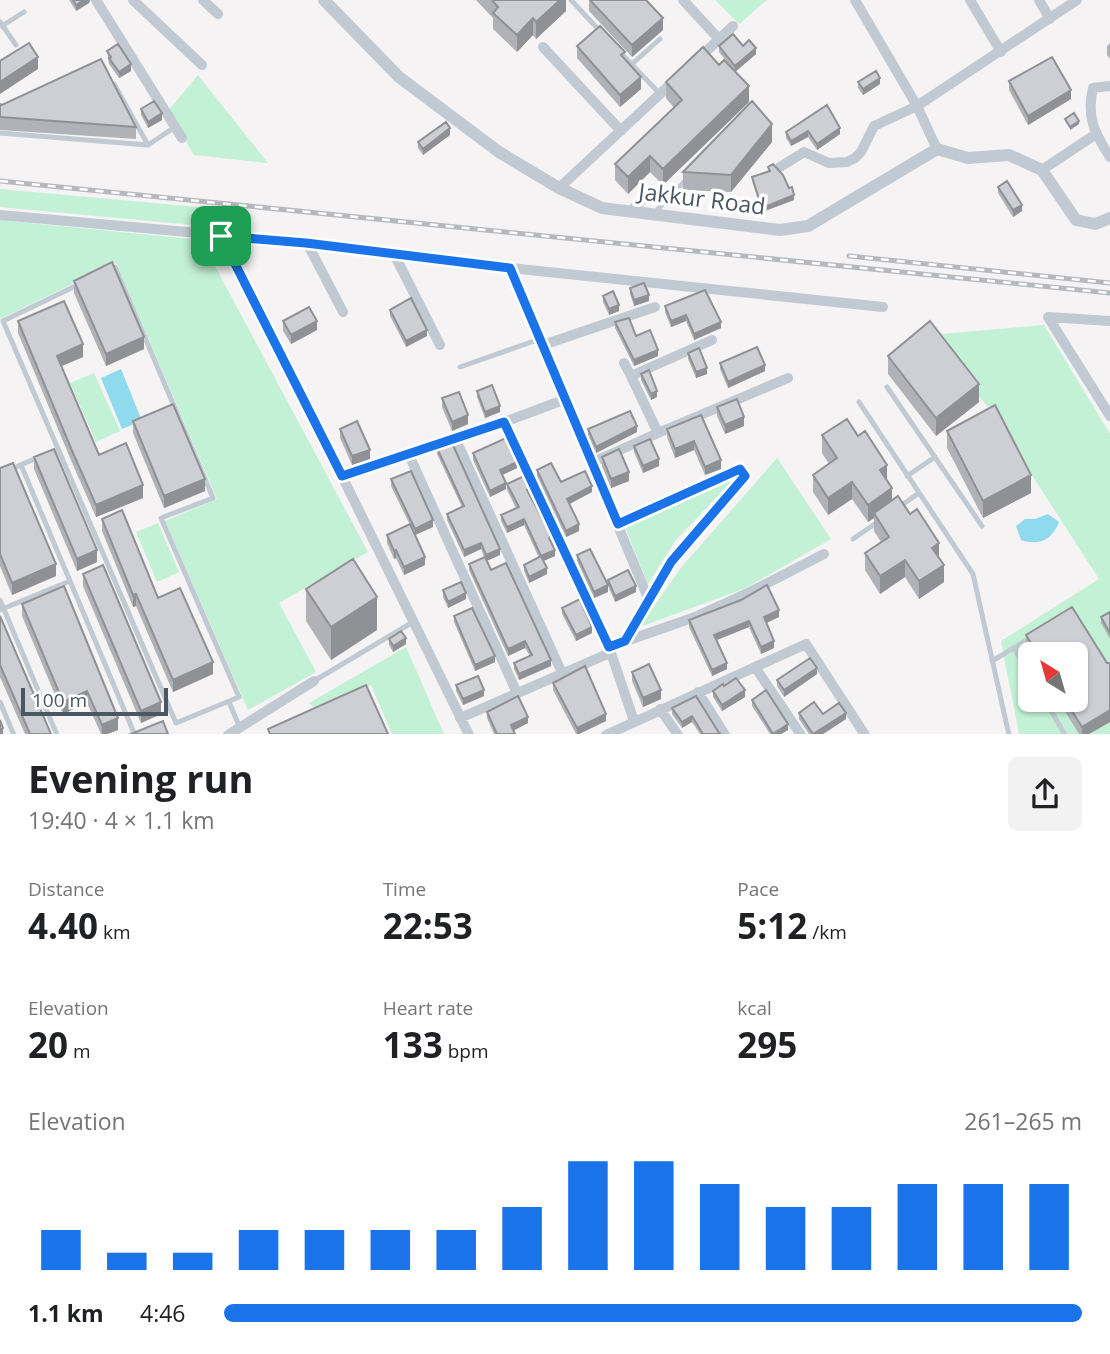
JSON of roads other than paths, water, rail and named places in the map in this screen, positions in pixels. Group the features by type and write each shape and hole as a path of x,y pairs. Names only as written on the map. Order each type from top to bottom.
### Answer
{"street":[{"path":"96,0 182,138"},
{"path":"133,0 202,65"},
{"path":"203,0 218,14"},
{"name":"Jakkur Road","path":"324,0 399,77 499,152 559,188 602,208 780,230 808,226 937,149"},
{"path":"683,0 719,39"},
{"path":"855,0 917,106 937,149 968,158 1009,155 1042,170 1076,220 1095,224 1110,218"},
{"path":"970,0 1001,52"},
{"path":"1039,0 1050,19"},
{"path":"780,167 804,152 829,163 847,162 861,152 874,126 917,106 1077,0"},
{"path":"690,67 733,26"},
{"path":"543,47 621,131"},
{"path":"559,188 680,76"},
{"path":"1110,86 1093,88 1089,105 1096,134 1110,158"},
{"path":"1042,170 1096,134"},
{"path":"631,212 649,193"},
{"path":"0,215 306,243 510,268 883,307"},
{"path":"221,236 469,734"},
{"path":"306,243 343,312"},
{"path":"394,254 440,345"},
{"path":"510,268 649,600"},
{"path":"542,342 655,307"},
{"path":"1110,321 1048,317 1110,416"},
{"path":"631,376 712,340"},
{"path":"624,363 658,433"},
{"path":"591,463 788,378"},
{"path":"342,476 456,440 566,398"},
{"path":"504,422 610,650 634,721"},
{"path":"456,440 562,673"},
{"path":"409,454 517,693"},
{"path":"618,524 740,469 745,476 671,562 625,641"},
{"path":"460,718 562,673 625,641 695,617 824,554"},
{"path":"606,734 621,731 634,721 806,644 865,734"},
{"path":"755,667 801,734"},
{"path":"228,734 242,731 314,681"},
{"path":"698,692 725,734"},
{"path":"660,709 678,734"}],"lane":[{"path":"571,0 606,38"},
{"path":"581,11 589,3"},
{"path":"16,45 1,24 24,12"},
{"path":"632,64 660,39"},
{"path":"615,47 660,94"},
{"path":"109,75 148,145"},
{"path":"0,133 148,145 175,127"},
{"path":"653,215 696,169"},
{"path":"115,267 213,498 161,518 239,698 229,702 176,723 3,321 115,267"},
{"path":"460,367 542,342"},
{"path":"887,387 982,526"},
{"path":"859,402 973,574 1009,734"},
{"path":"0,474 46,454"},
{"path":"907,476 935,457"},
{"path":"21,465 132,734 144,729"},
{"path":"894,510 919,493"},
{"path":"853,539 884,517"},
{"path":"2,610 70,581"},
{"path":"0,600 57,734"},
{"path":"314,681 414,622"},
{"path":"992,661 1034,636"},
{"path":"1014,648 1018,655"},
{"path":"0,702 14,734"},
{"path":"229,702 242,731"},
{"path":"1052,712 1065,734"}],"water":[{"path":"121,369 142,421 122,429 101,378"},
{"path":"1048,514 1059,522 1049,537 1039,542 1021,540 1016,526 1025,519 1035,519"}],"railway":[{"path":"0,181 1110,293"},
{"path":"849,256 1110,283"}]}
